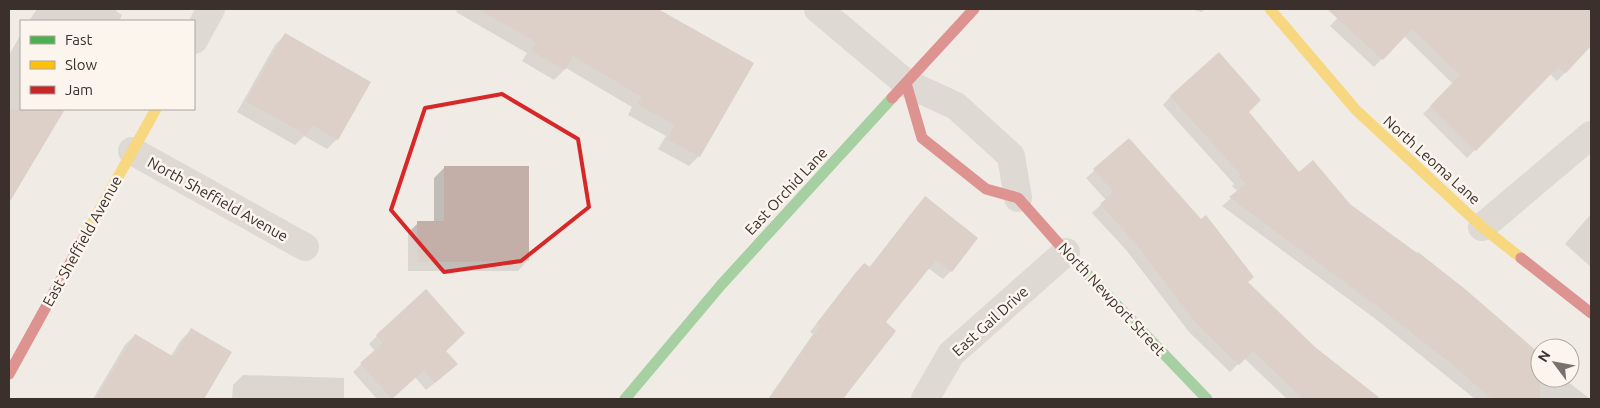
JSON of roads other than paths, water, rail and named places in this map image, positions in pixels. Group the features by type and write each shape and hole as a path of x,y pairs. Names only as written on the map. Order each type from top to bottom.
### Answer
{"street":[{"path":"195,38 211,9"},
{"path":"818,9 906,83 956,106 1011,156 1018,198 986,189 922,138 906,83"},
{"name":"East Orchid Lane","path":"626,399 721,284 974,9"},
{"name":"North Leoma Lane","path":"1270,9 1356,110 1482,227 1591,313"},
{"name":"East Sheffield Avenue","path":"9,374 155,110"},
{"path":"1482,227 1591,135"},
{"name":"North Sheffield Avenue","path":"132,151 305,246"},
{"name":"North Newport Street","path":"1018,198 1066,252 1207,399"},
{"name":"East Gail Drive","path":"925,399 951,354 1066,252"}]}
